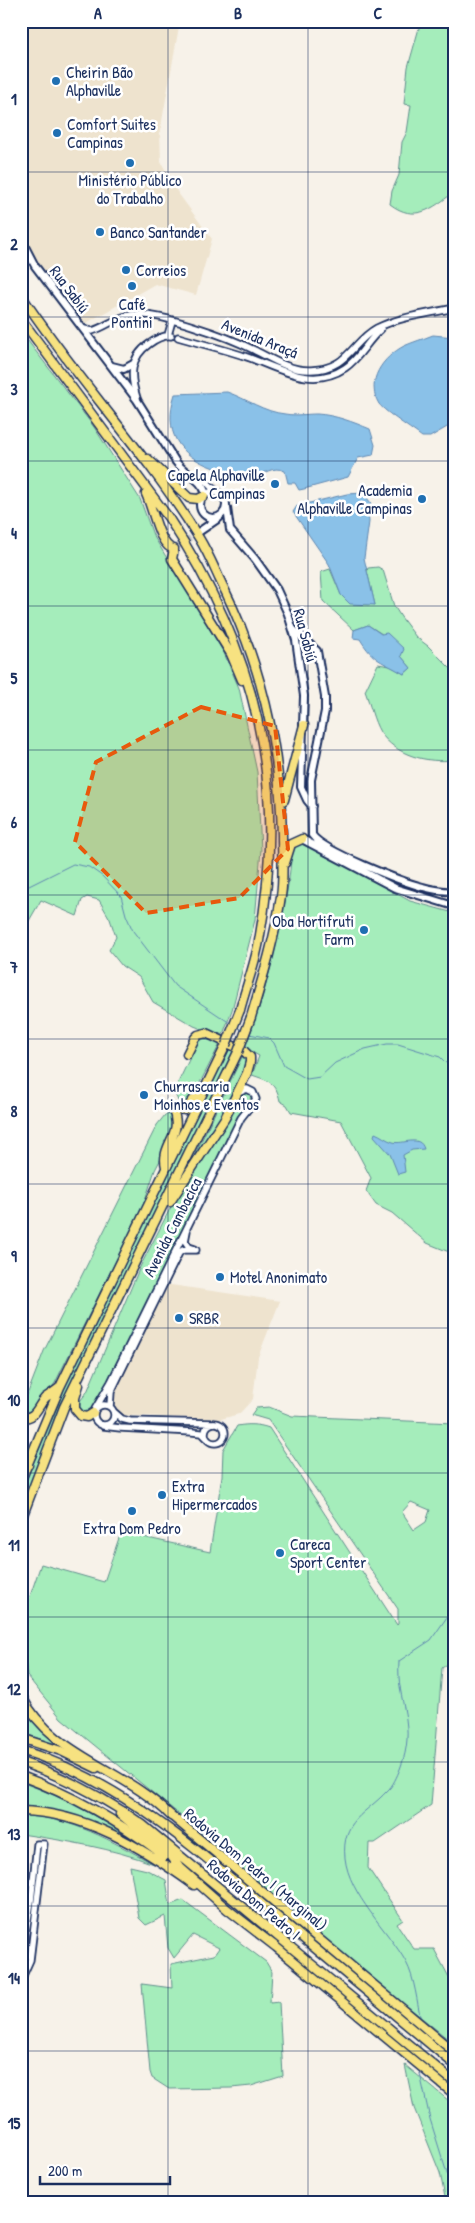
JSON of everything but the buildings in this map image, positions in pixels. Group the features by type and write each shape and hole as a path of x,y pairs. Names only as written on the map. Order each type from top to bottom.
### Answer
{"highway":[{"path":"21,295 103,408 172,498 199,538 238,615 254,658 268,706 278,766 282,814 283,878"},
{"path":"21,319 168,517 213,591 242,662 262,742 270,794 270,855 259,943 240,1010 226,1045 60,1387 21,1480"},
{"path":"103,408 150,462 182,492 193,499 198,499 205,495"},
{"path":"121,455 151,504 162,540 167,547 176,548 172,559 174,564 237,666 262,742"},
{"path":"282,814 290,771 304,725"},
{"path":"21,1520 64,1407 238,1052 273,946 283,878 291,844 302,840"},
{"path":"143,1249 187,1175 229,1110 250,1067 248,1053 233,1044 206,1033 198,1035 191,1043 187,1054"},
{"path":"166,1167 164,1155 176,1129 176,1117 172,1108 185,1110 195,1098 200,1097"},
{"path":"94,1411 87,1417 81,1416 75,1409 75,1398 114,1308"},
{"path":"21,1418 30,1417 34,1414 44,1399 60,1387"},
{"path":"21,1446 28,1465"},
{"path":"21,1525 28,1503"},
{"path":"21,1695 40,1722 67,1746 160,1804 171,1816"},
{"name":"Rodovia Dom Pedro I (Marginal)","path":"21,1738 84,1761 121,1781 171,1816 454,2052"},
{"name":"Rodovia Dom Pedro I","path":"21,1750 64,1766 102,1785 160,1822 454,2064"},
{"name":"Rodovia Dom Pedro I","path":"21,1762 97,1795 143,1825 454,2082"},
{"path":"21,1776 60,1791 103,1814 179,1866"},
{"path":"97,1795 170,1856 227,1909 454,2094"},
{"path":"21,1811 52,1813 90,1824 162,1864 227,1909"}],"main road":[{"name":"Rua Sabiú","path":"21,239 35,266 137,400 176,462 188,475 204,486 205,495"},
{"path":"111,365 124,370 133,364"},
{"name":"Rua Sabiú","path":"188,475 206,481 216,492"},
{"path":"216,492 225,498 226,508 221,516 200,531 204,520 200,506 205,495 216,492"},
{"name":"Rua Sabiú","path":"226,508 230,530 270,579 283,602 292,628 299,654 303,681 304,725 301,787 312,806"},
{"path":"203,514 210,518 221,516"},
{"path":"292,628 317,651 325,697 325,711 311,780 312,835 319,842 366,865 423,887"},
{"path":"302,840 310,838 312,835"},
{"path":"302,840 318,846 395,888 454,906"},
{"path":"395,888 401,884 454,892"}],"street":[{"name":"Avenida Araçá","path":"84,329 92,331 120,318 140,314 172,321 245,345 270,359 310,370 335,365 376,329 393,322 454,308"},
{"path":"137,400 132,380 133,364 139,352 147,345 172,336 172,321"},
{"name":"Avenida Araçá","path":"172,336 249,358 272,368 303,377 317,378 337,373 356,359 374,335 393,322"},
{"path":"98,348 97,334 105,325"},
{"path":"361,341 365,348"},
{"path":"335,365 337,373"},
{"name":"Avenida Cambacica","path":"94,1411 111,1382 241,1118 256,1099 255,1095 247,1088 242,1090 229,1110"},
{"name":"Avenida Cambacica","path":"112,1410 111,1392 180,1253 183,1250 196,1250 189,1247 185,1241 192,1218"},
{"path":"100,1405 112,1410 122,1419 130,1421 218,1423 224,1428 224,1439 213,1443 196,1432 120,1428 103,1426 96,1423 94,1411 100,1405"},
{"path":"103,1426 112,1422 112,1410"},
{"path":"206,1438 207,1426 214,1423"},
{"path":"21,1960 31,1902 37,1844 44,1844 30,1960 21,1980"}],"highlighted area":[{"path":"201,707 275,726 288,849 239,898 146,913 75,842 96,762"}],"shaded area":[{"path":"21,21 180,21 160,132 161,162 178,193 212,239 196,295 155,284 81,326 30,255 21,236"},
{"path":"164,1284 280,1301 258,1357 253,1399 239,1414 221,1419 121,1415 113,1403 113,1392"}],"green space":[{"path":"421,21 454,21 454,192 423,212 407,213 390,204 392,191 399,175 402,142 407,132 411,105 404,104 408,67"},
{"path":"21,332 94,427 140,499 153,535 224,653 239,688 257,772 261,850 255,920 232,1010 222,1037 194,1026 153,1002 139,977 122,966 109,950 116,937 110,919 99,900 87,897 82,900 77,916 41,900 26,926 21,924"},
{"path":"378,567 383,570 394,606 401,617 416,637 428,646 454,672 454,760 433,760 413,756 395,747 380,732 365,691 378,664 390,666 404,674 411,668 382,634 368,625 354,630 323,601 321,572 330,569 341,595 375,605 367,571 368,568"},
{"path":"304,843 410,901 454,913 454,1254 427,1243 392,1213 376,1205 366,1191 371,1178 341,1121 291,1112 287,1105 280,1101 271,1083 252,1075 259,1056 245,1048 259,1009 275,951 293,848"},
{"path":"208,1037 221,1042 190,1102 181,1107 175,1094 176,1087 197,1043 202,1038"},
{"path":"230,1046 234,1049 219,1082 54,1420 21,1513 21,1492 58,1400"},
{"path":"244,1053 247,1067 223,1116 194,1162 191,1162"},
{"path":"247,1091 253,1096 251,1101 240,1113 109,1381 90,1415 84,1415 77,1405 87,1392 140,1267 174,1201 239,1094"},
{"path":"170,1114 174,1122 170,1141 155,1170 143,1206 55,1383 50,1390 41,1396 29,1414 24,1414 22,1408 44,1351 157,1125 165,1115"},
{"path":"269,1407 292,1416 454,1423 454,1659 442,1668 431,1805 375,1843 369,1843 368,1868 403,1920 397,1924 414,1949 434,1949 449,1977 454,1977 454,2044 407,2006 406,2012 212,1849 213,1842 61,1718 27,1676 21,1622 41,1564 104,1582 121,1532 210,1552 222,1476 223,1450 237,1426 241,1425 257,1425 269,1428 398,1624 398,1609 268,1420 251,1415 256,1408","holes":["411,1502 430,1510 426,1522 414,1530 402,1512"]},
{"path":"21,1699 40,1727 56,1745 21,1732"},
{"path":"21,1782 86,1811 147,1849 153,1855 106,1830 74,1817 57,1812 21,1809"},
{"path":"21,1815 57,1820 74,1825 154,1864 105,1849 21,1834"},
{"path":"130,1866 147,1870 166,1880 170,1905 183,1900 266,1962 272,1972 270,2003 279,2002 283,2076 251,2086 169,2089 152,2078 142,1984 172,1988 171,1964 214,1955 219,1948 193,1935 174,1958 168,1948 165,1916 146,1925 139,1918"},
{"path":"405,2065 454,2105 454,2202 446,2202 440,2173 414,2108"}],"water":[{"path":"433,335 454,337 454,423 430,437 422,437 379,404 374,387 378,371 389,356 404,346"},
{"path":"227,392 277,413 330,416 351,421 370,429 375,445 373,455 358,458 348,477 299,490 295,483 288,483 285,471 280,469 252,476 233,474 201,463 183,449 173,431 171,420 175,394"},
{"path":"363,493 371,503 368,508 369,522 364,558 375,605 350,604 341,595 329,564 293,512 297,506 347,494"},
{"path":"368,625 381,634 387,633 404,649 401,656 411,668 404,674 374,657 360,639 353,638 354,630"},
{"path":"375,1133 397,1143 419,1142 424,1149 412,1150 403,1155 405,1172 398,1174 390,1154 374,1136"}],"waterway":[{"path":"21,890 73,864 89,867 102,876 121,896 133,931 175,986 230,1023"},
{"path":"236,1026 243,1031"},
{"path":"249,1034 269,1038 274,1043 284,1066 307,1079 320,1077 335,1063 365,1049 387,1044 398,1044 440,1057 454,1074"},
{"path":"421,2021 414,1983 406,1962 361,1899 348,1872 345,1845 351,1826 393,1784 405,1753 407,1726 400,1689 399,1661 431,1640 454,1607"},
{"path":"420,2039 420,2050"},
{"path":"419,2069 430,2119 454,2196"}],"tunnel":[{"path":"178,546 199,532"}],"place":[{"name":"Cheirin Bão Alphaville","path":"56,81"},
{"name":"Comfort Suites Campinas","path":"57,133"},
{"name":"Ministério Público do Trabalho","path":"130,163"},
{"name":"Banco Santander","path":"100,232"},
{"name":"Correios","path":"126,270"},
{"name":"Café Pontini","path":"132,286"},
{"name":"Capela Alphaville Campinas","path":"275,484"},
{"name":"Academia Alphaville Campinas","path":"422,499"},
{"name":"Oba Hortifruti Farm","path":"364,930"},
{"name":"Churrascaria Moinhos e Eventos","path":"144,1095"},
{"name":"Motel Anonimato","path":"220,1277"},
{"name":"SRBR","path":"179,1318"},
{"name":"Extra Hipermercados","path":"162,1495"},
{"name":"Extra Dom Pedro","path":"132,1511"},
{"name":"Careca Sport Center","path":"280,1553"}]}
